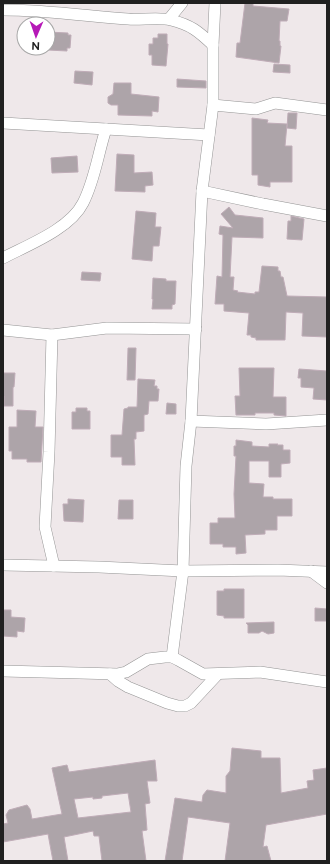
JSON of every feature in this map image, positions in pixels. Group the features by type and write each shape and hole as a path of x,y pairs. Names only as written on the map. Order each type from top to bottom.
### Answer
{"street":[{"path":"169,19 182,3"},
{"path":"172,657 183,571 186,466 191,421 202,191 213,105 215,3"},
{"path":"3,10 49,12 130,20 169,19 197,30 213,44"},
{"path":"213,105 256,109 275,103 326,113"},
{"path":"3,123 209,135"},
{"path":"3,258 58,228 80,209 90,187 106,129"},
{"path":"202,191 327,216"},
{"path":"3,330 52,335 107,328 196,329"},
{"path":"52,335 49,452 45,527 54,566"},
{"path":"191,421 266,424 327,420"},
{"path":"3,565 183,571 310,570 327,572"},
{"path":"310,570 327,583"},
{"path":"3,671 110,674 126,672 148,660 172,657 200,673 218,674 260,672 327,682"},
{"path":"110,674 128,687 178,706 185,706 191,702 218,674"}],"building":[{"path":"245,3 253,3 253,6 289,9 287,21 280,21 279,41 281,46 279,63 236,57 237,43 240,43"},
{"path":"56,32 68,33 68,35 71,35 70,48 67,48 67,51 56,50"},
{"path":"158,34 167,34 168,44 166,66 152,65 152,55 149,55 149,44 153,44 153,38 158,38"},
{"path":"274,64 290,65 290,73 273,72"},
{"path":"75,71 93,72 92,85 74,83"},
{"path":"177,79 206,81 206,88 177,87"},
{"path":"114,83 131,83 131,94 159,97 158,112 152,111 152,116 118,115 118,105 111,105 108,103 108,97 113,94"},
{"path":"288,113 297,113 296,129 287,128"},
{"path":"252,118 268,120 267,123 287,124 285,146 292,146 292,182 270,182 270,187 258,185 258,175 252,175"},
{"path":"117,154 134,155 134,173 152,172 153,185 145,186 145,192 115,191"},
{"path":"77,156 78,172 52,173 51,158"},
{"path":"229,207 235,215 263,218 263,238 232,237 230,277 234,277 233,290 238,291 237,292 255,294 255,292 259,292 262,266 278,267 281,277 283,277 287,296 327,297 327,337 302,336 303,313 286,312 285,340 256,340 256,338 251,337 251,335 247,335 249,313 224,311 224,304 215,304 217,276 222,277 223,235 219,234 220,226 233,228 221,214"},
{"path":"136,211 156,213 155,227 161,227 159,246 153,246 152,261 132,259"},
{"path":"291,216 304,219 302,240 287,239 288,221 291,221"},
{"path":"82,272 101,273 100,281 81,280"},
{"path":"153,278 166,279 166,281 176,281 175,304 172,305 172,309 152,309"},
{"path":"128,348 136,348 135,380 127,380"},
{"path":"239,368 274,368 273,397 286,397 286,416 274,415 274,413 236,415 235,396 240,396"},
{"path":"299,369 327,371 327,400 313,399 314,388 301,387 301,378 298,378"},
{"path":"3,373 15,373 13,406 4,406"},
{"path":"138,379 155,380 154,386 157,386 157,389 159,389 158,401 149,401 148,414 144,415 144,431 136,432 136,439 134,439 135,465 122,465 122,457 111,457 111,435 122,435 124,409 128,407 137,407"},
{"path":"167,403 176,404 176,414 166,414"},
{"path":"76,408 87,408 87,411 90,411 90,429 72,429 72,412 76,412"},
{"path":"17,410 36,411 35,427 43,427 41,462 27,462 27,459 12,459 12,451 9,451 9,427 17,427"},
{"path":"236,440 252,442 252,446 269,447 269,444 278,444 277,445 283,445 283,450 290,450 290,463 281,464 281,477 269,477 269,461 249,461 249,483 264,484 263,497 273,497 273,499 292,499 292,516 277,516 277,530 265,530 265,534 245,535 246,553 236,554 236,547 223,547 223,544 210,544 210,523 218,523 218,518 235,518 234,494 236,456 234,456 234,446 236,446"},
{"path":"68,499 84,500 83,522 64,521 63,504 68,504"},
{"path":"119,500 133,500 133,519 118,519"},
{"path":"224,589 244,589 244,618 224,618 224,616 217,615 217,591 224,591"},
{"path":"315,608 327,609 327,621 315,621"},
{"path":"3,610 11,610 11,617 25,618 24,632 17,631 17,637 3,636"},
{"path":"274,622 274,633 268,634 262,631 259,633 248,633 248,625 246,623"},
{"path":"232,748 261,751 261,758 280,758 281,793 308,788 307,781 314,780 313,770 327,768 327,814 266,825 263,847 267,846 271,861 225,861 230,823 188,817 182,861 165,861 175,798 202,802 203,795 207,790 226,793 226,776 230,771"},
{"path":"155,760 157,781 147,781 150,803 145,804 147,830 142,831 146,861 102,861 99,836 94,836 93,831 64,837 68,861 53,861 48,834 3,842 3,824 8,823 6,815 9,810 27,805 30,809 32,819 62,814 52,768 67,765 69,772","holes":["128,793 131,812 78,818 74,799 93,797 93,799 102,798 102,796"]}]}
